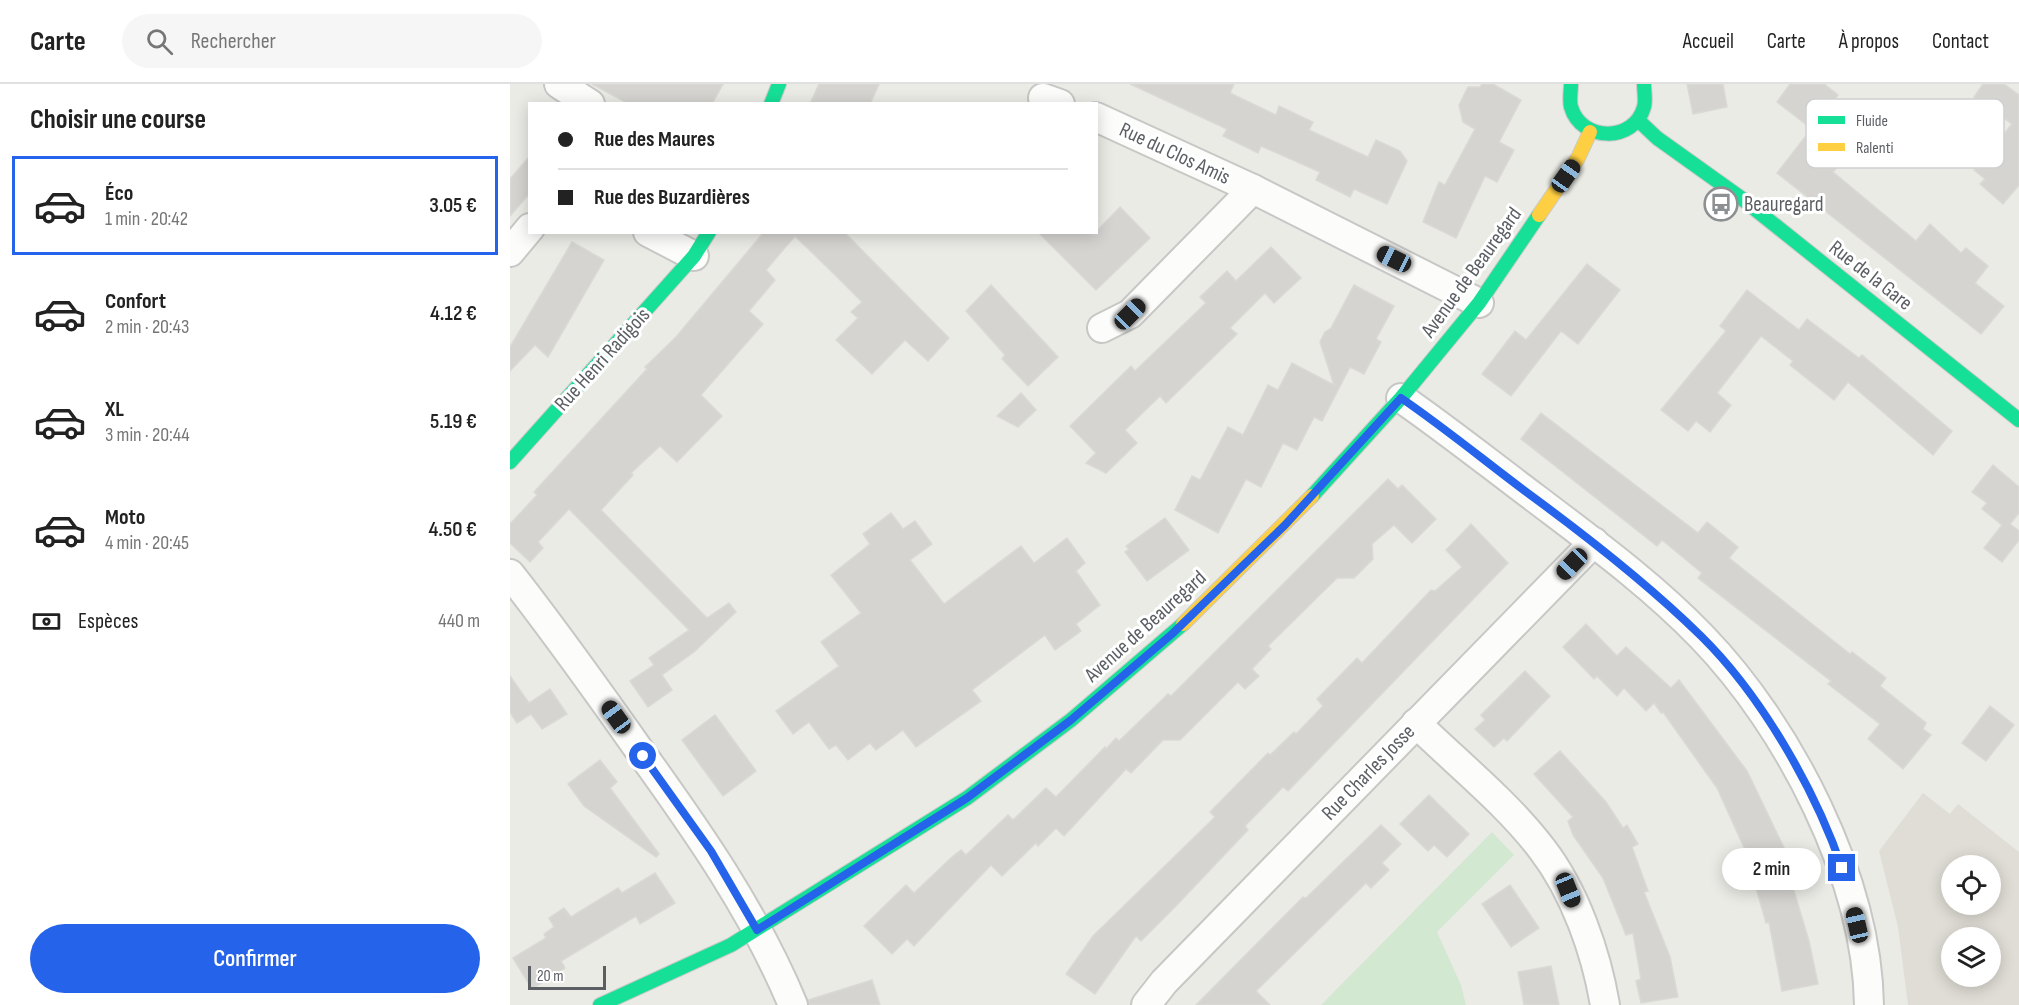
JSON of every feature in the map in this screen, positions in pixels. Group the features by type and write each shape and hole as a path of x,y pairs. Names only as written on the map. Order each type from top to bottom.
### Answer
{"street":[{"path":"559,84 587,102"},
{"path":"772,102 779,84"},
{"path":"1571,84 1569,105 1573,116 1590,132 1603,136 1616,135 1629,130 1638,120 1644,109 1646,95 1644,84"},
{"name":"Rue du Clos Amis","path":"1098,118 1253,189 1479,303"},
{"name":"Rue de la Gare","path":"1638,120 1657,138 1741,198 2019,420"},
{"name":"Avenue de Beauregard","path":"600,1005 757,930 967,798 1071,720 1172,634 1277,532 1401,398 1479,303 1578,158 1590,132"},
{"name":"Rue du Clos Amis","path":"1102,328 1130,314 1253,189"},
{"path":"510,252 528,230"},
{"path":"652,234 694,256"},
{"name":"Rue Henri Radigois","path":"510,462 694,256 708,234"},
{"path":"1401,398 1593,542 1702,637 1751,697 1795,764 1833,844 1850,893 1861,942 1869,1005"},
{"name":"Rue Charles Josse","path":"1146,1005 1164,982 1593,542"},
{"path":"510,574 548,622 711,851 757,930 793,1005"},
{"path":"1416,723 1522,825 1543,850 1568,890 1601,980 1605,1005"}],"shaded area":[{"path":"1923,793 1950,814 1958,804 2019,852 2019,1005 1908,1005 1898,927 1879,851"}],"green space":[{"path":"1492,832 1514,855 1437,932 1461,985 1466,1005 1321,1005"}],"building":[{"path":"592,84 723,84 713,102 625,102"},
{"path":"819,84 879,84 871,102 811,102"},
{"path":"1130,84 1234,84 1230,93 1276,115 1279,106 1313,122 1309,130 1368,157 1376,140 1400,151 1407,161 1387,204 1354,189 1350,197 1316,180 1320,172 1261,146 1258,153 1223,136 1227,129"},
{"path":"1482,84 1493,84 1521,100 1499,142 1514,150 1497,182 1485,176 1456,238 1423,222 1439,182 1445,185 1475,129 1463,122 1459,105 1468,87 1480,87"},
{"path":"1687,84 1723,84 1727,107 1693,114"},
{"path":"1790,84 1824,84 1838,95 1835,99 1806,99 1806,124 1777,102"},
{"path":"1983,84 2004,84 2019,95 2019,185 2003,204 1980,184 1985,179 1974,170 1976,168 2004,168 2004,134 2012,124 2004,118 2004,99 1977,99 1974,97"},
{"path":"1805,137 1806,168 1836,168 1833,172 1916,241 1930,224 1961,253 1966,248 1988,266 1975,283 2004,306 1981,334 1777,173"},
{"path":"528,158 528,195 510,216 510,179"},
{"path":"1120,207 1150,238 1096,290 1040,234 1098,234 1098,230"},
{"path":"762,234 846,234 949,338 928,361 905,340 872,374 836,340 858,318 851,312 862,302 833,273 795,236 766,270 775,280 749,311 763,324 701,395 722,416 677,462 660,446 631,473 633,475 601,510 707,618 729,603 736,612 694,652 662,675 672,690 648,707 630,681 654,665 649,658 689,630 569,509 538,542 543,548 530,562 510,543 510,524 537,495 534,492 647,369 645,367 676,337"},
{"path":"572,242 604,260 548,357 535,345 510,371 510,347"},
{"path":"1271,247 1301,278 1274,303 1265,293 1230,328 1237,334 1166,403 1160,396 1125,430 1137,443 1106,473 1086,463 1096,453 1070,426 1131,366 1135,371 1206,303 1200,297 1227,271 1236,281"},
{"path":"1587,264 1620,290 1578,344 1561,331 1511,396 1482,374 1515,331 1526,340"},
{"path":"991,285 1058,357 1028,386 1002,359 1005,355 966,311"},
{"path":"1354,285 1394,306 1376,339 1381,342 1364,374 1350,367 1322,421 1314,417 1297,450 1283,443 1261,487 1246,479 1218,533 1175,510 1192,476 1200,480 1228,427 1243,435 1268,385 1278,390 1292,363 1334,385 1320,342 1325,332 1331,328"},
{"path":"1747,290 1799,330 1807,319 1859,358 1862,355 1952,431 1933,455 1848,382 1834,400 1790,365 1793,361 1761,336 1717,393 1731,405 1710,432 1696,421 1688,431 1661,410 1726,331 1720,326"},
{"path":"1021,393 1036,410 1018,427 997,416"},
{"path":"1541,413 1698,533 1707,522 1738,547 1729,558 1850,654 1852,652 1886,678 1880,686 1926,723 1923,729 1931,735 1903,769 1868,739 1880,724 1828,684 1831,681 1698,578 1702,573 1662,540 1657,546 1521,439"},
{"path":"1993,465 2019,487 2019,513 2010,524 2019,531 2019,540 2002,562 1984,548 2002,525 1982,509 1987,503 1972,492"},
{"path":"1388,479 1398,489 1402,485 1436,519 1412,543 1394,525 1372,544 1373,559 1354,578 1337,578 1268,646 1271,649 1252,669 1259,676 1245,689 1238,682 1180,740 1163,740 1131,773 1126,769 1064,836 1056,828 1038,846 1036,843 1002,876 991,865 914,946 907,939 892,954 864,926 906,885 914,893 952,857 961,850 966,855 1008,815 1013,820 1046,788 1056,797 1105,747 1106,749 1116,738 1119,741 1168,694 1171,696"},
{"path":"891,513 903,529 915,521 932,544 910,560 944,604 1021,546 1034,563 1067,538 1085,563 1076,571 1100,605 1076,624 1081,631 1055,650 1045,635 972,690 981,701 916,747 903,730 876,750 870,743 848,760 836,745 829,749 809,722 793,734 776,711 839,666 821,642 861,613 831,575 870,544 863,534"},
{"path":"1165,518 1189,550 1147,581 1125,552 1129,549 1126,546"},
{"path":"1471,524 1508,563 1288,791 1283,787 1245,826 1248,830 1174,908 1141,941 1136,936 1095,994 1066,974 1093,936 1215,817 1210,812 1268,753 1270,755 1294,732 1296,734 1323,706 1317,699 1357,658 1362,663 1431,590 1435,591 1462,567 1446,550"},
{"path":"1586,624 1617,656 1626,647 1671,688 1679,680 1747,771 1787,854 1795,880 1791,881 1809,941 1818,984 1782,991 1769,922 1766,923 1753,877 1757,876 1717,788 1663,712 1661,713 1654,703 1646,711 1624,688 1617,696 1597,676 1594,679 1563,647"},
{"path":"1525,671 1550,696 1507,741 1504,738 1494,747 1475,729 1485,720 1481,715"},
{"path":"510,676 529,703 550,689 567,714 542,729 531,714 517,723 510,712"},
{"path":"1990,706 2014,725 1986,761 1962,743"},
{"path":"715,715 756,771 723,796 682,740"},
{"path":"1560,751 1606,802 1623,828 1627,825 1638,844 1632,847 1648,891 1644,892 1670,957 1678,997 1641,1003 1636,981 1641,979 1633,933 1626,935 1603,878 1573,835 1568,821 1573,817 1534,774"},
{"path":"600,760 617,782 610,788 659,854 656,857 584,806 568,784"},
{"path":"1429,795 1469,834 1447,857 1434,845 1428,851 1400,824"},
{"path":"1381,825 1401,844 1382,863 1389,870 1371,888 1366,883 1256,991 1270,1005 1196,1005 1303,897 1306,898"},
{"path":"655,873 675,903 640,924 636,916 561,961 565,968 532,989 513,958 546,938 544,934 554,927 549,918 564,908 571,917 618,888 622,893"},
{"path":"1510,885 1539,928 1511,947 1482,904"},
{"path":"1551,966 1559,1005 1524,1005 1518,972"},
{"path":"872,980 880,1005 809,1005 808,1000"}],"traffic: fast":[{"path":"772,102 779,84"},
{"path":"1571,84 1570,105 1577,119 1585,127 1608,134 1630,127 1638,119 1645,105 1644,84"},
{"path":"1638,120 1657,138 1741,198 2019,420"},
{"path":"1312,496 1401,398 1479,303 1539,215"},
{"path":"510,462 694,256 708,234"},
{"path":"600,1005 731,945 967,798 1071,720 1183,624"}],"traffic: slow":[{"path":"1539,215 1578,158 1590,132"},
{"path":"1183,624 1312,496"}],"place":[{"name":"Beauregard","path":"1721,204"}],"route":[{"path":"643,756 711,851 757,930 967,798 1071,720 1172,634 1285,525 1401,398 1593,542 1702,637 1751,697 1795,764 1816,803 1842,868"}]}
